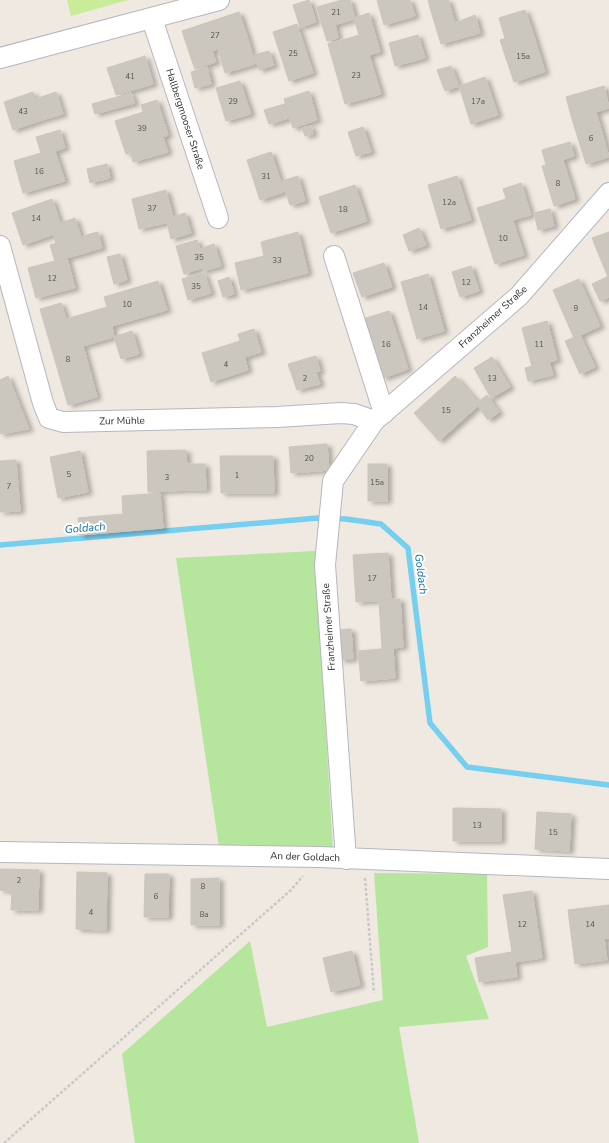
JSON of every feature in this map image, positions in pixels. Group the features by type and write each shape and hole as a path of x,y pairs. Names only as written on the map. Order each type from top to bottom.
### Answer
{"street":[{"path":"0,58 152,19 219,0"},
{"name":"Hallbergmooser Straße","path":"152,19 218,218"},
{"name":"Franzheimer Straße","path":"354,859 325,565 333,481 379,417 519,296 609,193"},
{"name":"Zur Mühle","path":"0,246 42,403 49,418 63,422 277,417 340,413 379,417"},
{"path":"334,256 379,417"},
{"name":"An der Goldach","path":"0,852 319,857 609,869"}],"path":[{"path":"4,1143 291,890 319,857"},
{"path":"354,859 374,993"}],"green space":[{"path":"67,0 128,0 71,16"},
{"path":"315,551 333,850 219,847 176,558"},
{"path":"374,873 487,874 488,947 466,956 489,1019 399,1027 419,1143 135,1143 122,1054 250,941 267,1027 383,1000"}],"building":[{"path":"309,0 316,22 300,27 293,5"},
{"path":"342,0 350,0 355,19 323,28 317,7"},
{"path":"377,0 410,0 415,16 384,25"},
{"path":"428,0 448,0 452,13 433,18"},
{"path":"525,10 532,30 505,38 499,18"},
{"path":"239,12 248,39 191,58 182,31"},
{"path":"369,13 374,31 359,35 354,18"},
{"path":"452,13 455,23 475,15 480,33 441,44 433,18"},
{"path":"297,24 313,73 289,81 273,32"},
{"path":"335,24 338,38 327,41 323,28"},
{"path":"532,30 545,72 514,82 500,40"},
{"path":"374,31 380,52 369,55 381,94 345,104 328,44"},
{"path":"418,35 425,58 395,66 389,43"},
{"path":"248,39 255,64 225,73 218,49"},
{"path":"212,51 216,62 195,69 191,58"},
{"path":"269,51 274,65 259,70 254,55"},
{"path":"145,56 153,84 116,95 107,68"},
{"path":"451,66 459,86 445,91 437,70"},
{"path":"207,67 211,84 195,88 191,72"},
{"path":"485,77 498,115 471,124 459,86"},
{"path":"240,81 251,114 226,121 216,88"},
{"path":"604,86 609,108 572,119 566,97"},
{"path":"309,91 317,120 293,128 284,99"},
{"path":"33,92 42,120 13,130 4,102"},
{"path":"56,92 63,114 42,120 35,99"},
{"path":"131,93 135,103 95,114 92,104"},
{"path":"157,100 168,135 163,137 168,152 133,162 131,152 126,154 115,121 143,112 141,105"},
{"path":"285,104 289,118 283,120 278,106"},
{"path":"278,106 283,120 269,124 264,110"},
{"path":"596,112 609,157 586,164 572,119"},
{"path":"311,126 313,134 305,136 302,128"},
{"path":"363,127 371,152 356,156 348,132"},
{"path":"60,130 65,148 55,151 65,181 23,193 14,161 41,153 36,137"},
{"path":"570,142 574,156 546,165 542,150"},
{"path":"271,152 284,192 260,200 247,160"},
{"path":"563,160 575,199 554,206 542,166"},
{"path":"107,164 110,178 90,183 87,169"},
{"path":"298,176 305,201 290,205 282,181"},
{"path":"457,176 471,220 441,229 428,185"},
{"path":"521,183 531,215 513,220 503,189"},
{"path":"355,185 367,221 331,233 319,197"},
{"path":"166,190 174,221 139,229 132,199"},
{"path":"52,199 63,231 23,245 12,213"},
{"path":"506,199 524,255 495,264 477,208"},
{"path":"550,209 554,226 538,230 534,213"},
{"path":"185,213 191,233 171,239 167,222 174,221 173,217"},
{"path":"75,218 81,237 56,243 53,234 63,231 60,223"},
{"path":"419,228 426,245 409,251 403,235"},
{"path":"98,232 102,248 94,250 90,234"},
{"path":"298,232 308,273 241,290 235,263 264,256 261,242"},
{"path":"609,232 609,276 608,277 592,238"},
{"path":"90,234 94,250 85,253 81,237"},
{"path":"81,237 85,253 55,261 50,245"},
{"path":"197,240 200,249 214,244 221,266 203,271 202,268 184,274 176,246"},
{"path":"120,254 127,280 114,284 107,257"},
{"path":"67,258 75,288 36,298 28,268"},
{"path":"384,263 392,287 362,297 353,273"},
{"path":"471,266 479,291 460,297 452,272"},
{"path":"204,273 211,293 188,300 182,279"},
{"path":"428,274 444,331 417,339 401,282"},
{"path":"609,276 609,297 600,301 592,284"},
{"path":"229,277 234,294 223,297 218,281"},
{"path":"579,279 600,326 574,338 553,290"},
{"path":"158,281 167,310 112,326 114,337 83,346 97,397 68,405 40,309 61,303 66,319 107,307 104,297"},
{"path":"389,311 408,369 383,378 363,319"},
{"path":"547,321 557,360 532,367 522,328"},
{"path":"254,329 261,352 245,357 238,334"},
{"path":"132,331 139,354 121,359 114,337"},
{"path":"580,335 595,367 580,374 565,341"},
{"path":"240,341 248,370 211,382 202,353"},
{"path":"316,356 320,371 316,372 320,384 297,390 288,364"},
{"path":"492,357 510,387 491,398 474,368"},
{"path":"549,362 553,375 528,381 525,368"},
{"path":"8,376 29,429 0,434 0,380"},
{"path":"455,376 480,404 439,441 414,413"},
{"path":"487,395 499,412 488,420 478,406 480,404 478,402"},
{"path":"327,444 329,470 291,473 289,447"},
{"path":"186,450 188,490 148,492 147,451"},
{"path":"80,451 88,492 58,498 50,457"},
{"path":"220,456 253,456 253,493 221,493"},
{"path":"253,456 273,456 274,493 253,493"},
{"path":"16,460 20,511 0,512 0,461"},
{"path":"186,464 205,464 206,490 188,490"},
{"path":"368,464 387,464 387,501 368,501"},
{"path":"160,493 163,528 80,535 78,518 123,514 122,496"},
{"path":"388,553 391,600 356,602 353,555"},
{"path":"400,599 403,647 382,649 379,600"},
{"path":"351,629 353,659 340,660 337,630"},
{"path":"393,648 395,678 361,681 358,651"},
{"path":"453,808 501,809 501,841 453,841"},
{"path":"537,812 571,814 569,851 535,849"},
{"path":"0,869 39,870 38,910 11,910 12,891 0,890"},
{"path":"77,872 107,873 106,930 76,929"},
{"path":"145,874 169,874 168,917 144,917"},
{"path":"219,878 219,925 191,925 191,879"},
{"path":"532,891 542,958 515,962 517,977 479,982 475,958 512,952 503,895"},
{"path":"609,905 609,938 604,938 607,960 575,964 568,910"},
{"path":"352,951 360,985 331,992 323,958"}],"waterway":[{"name":"Goldach","path":"0,545 318,518 346,519 381,524 408,548 430,723 467,767 609,785"}]}
